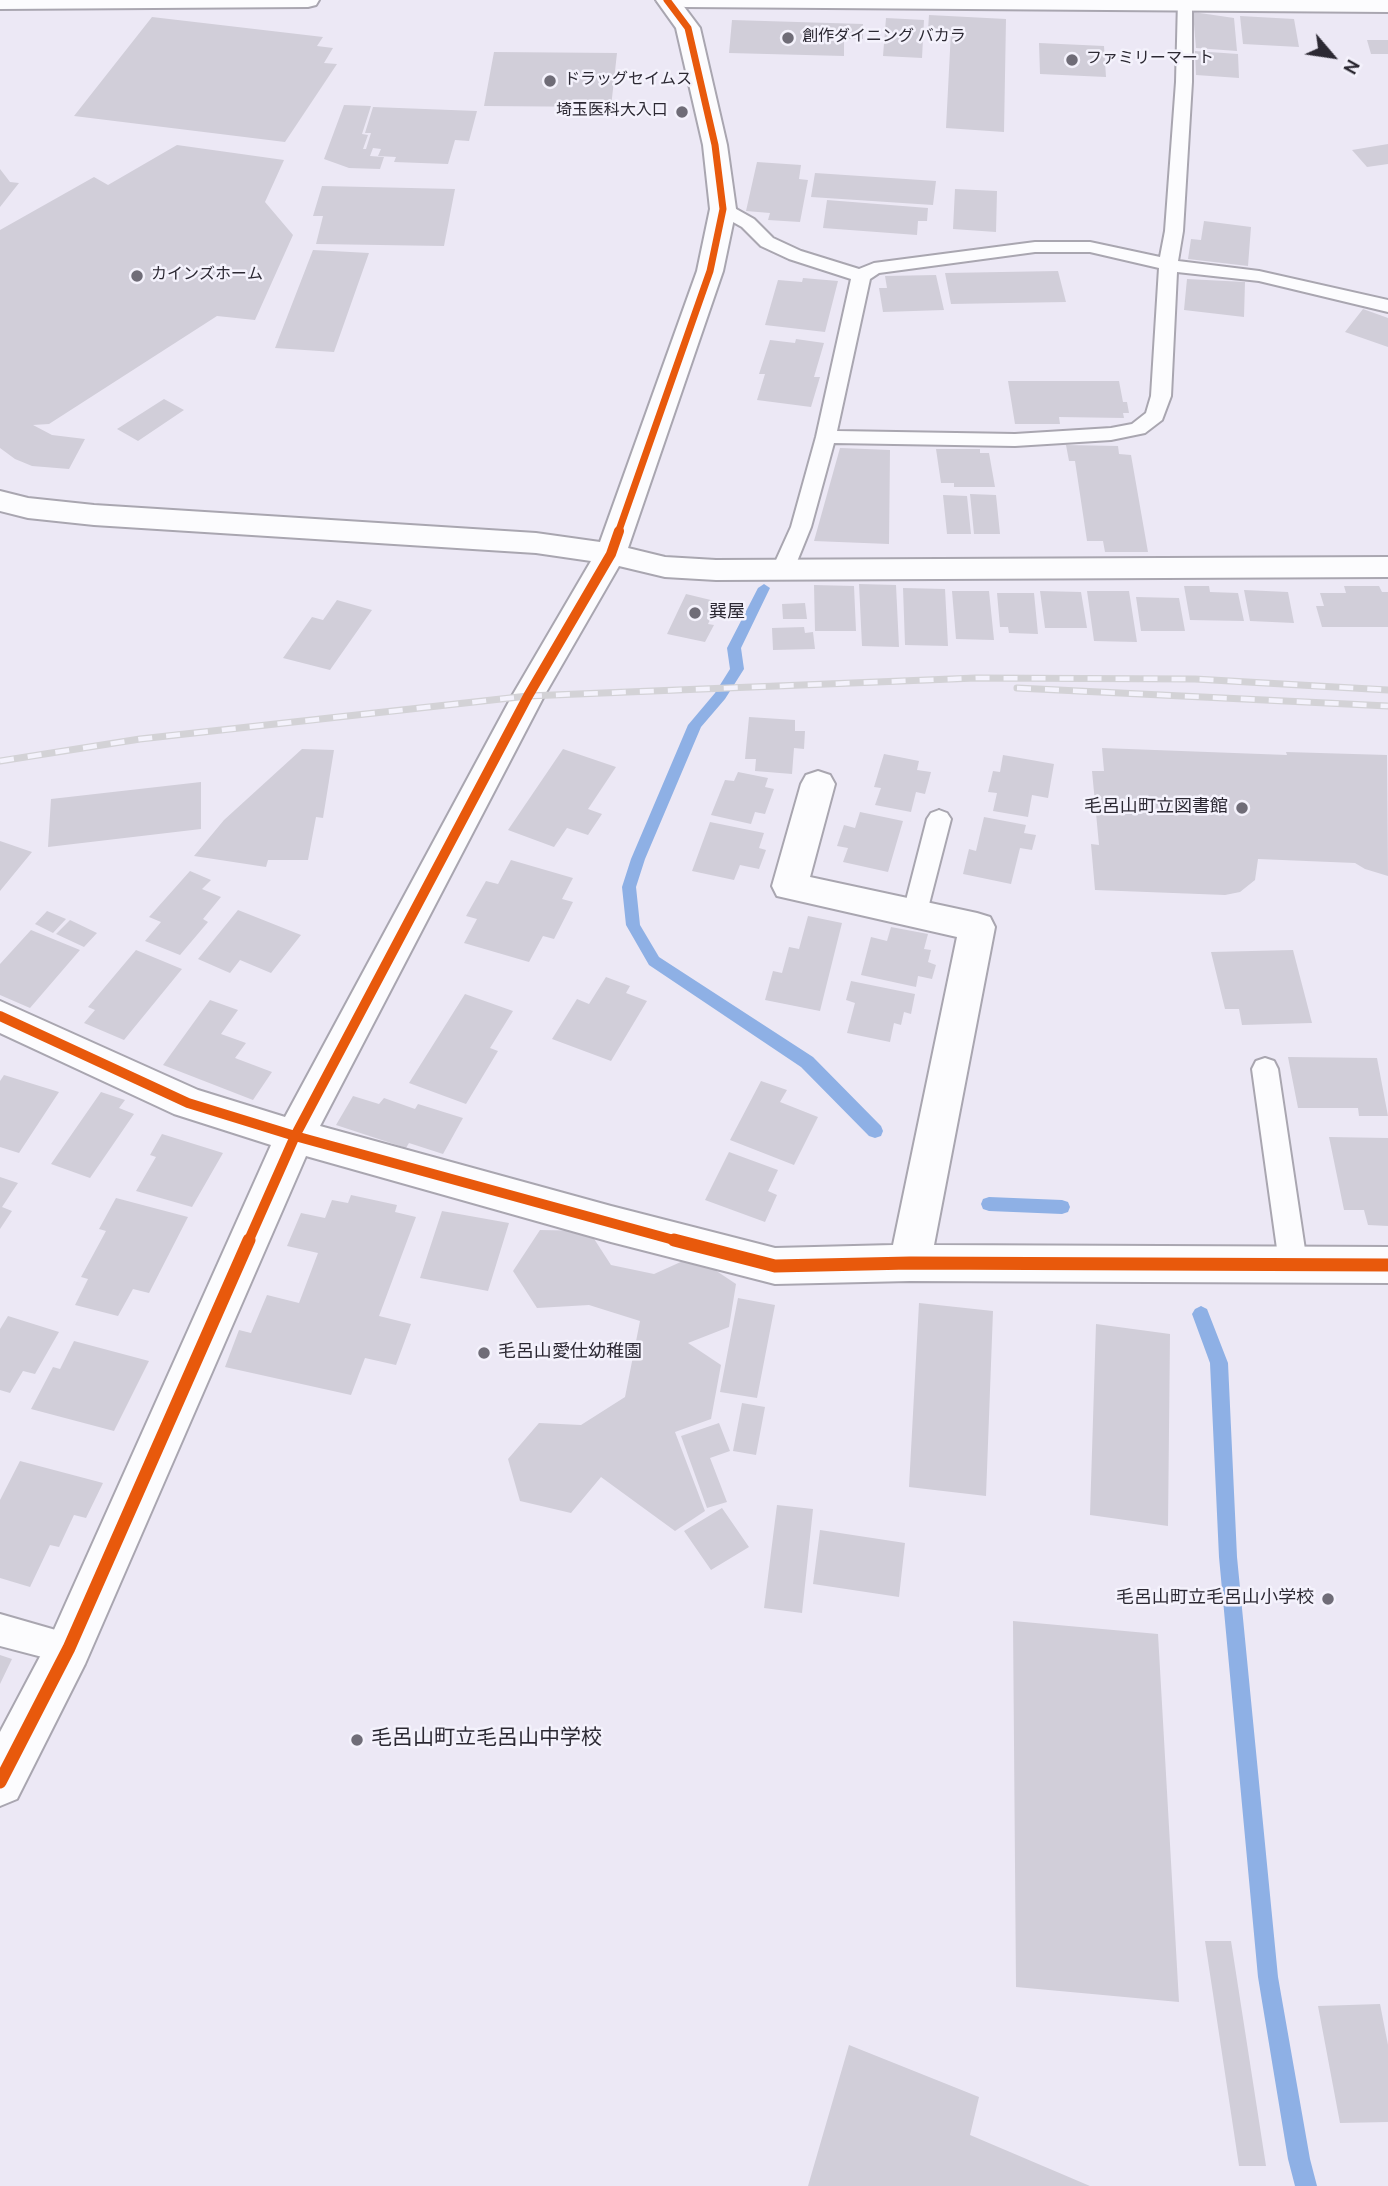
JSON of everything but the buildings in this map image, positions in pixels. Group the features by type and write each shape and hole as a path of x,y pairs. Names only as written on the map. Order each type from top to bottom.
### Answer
{"street":[{"path":"0,2 308,0"},
{"path":"0,1782 69,1648 295,1136 528,696 611,554 710,271 723,209 715,145 688,28 667,0"},
{"path":"685,0 1388,5"},
{"path":"0,501 27,508 94,515 536,543 611,554 665,567 1388,567"},
{"path":"818,784 790,886 977,927 910,1263"},
{"path":"0,1016 188,1103 295,1136 611,1224 775,1266 910,1263 1388,1265"}],"lane":[{"path":"826,437 1015,440 1111,434 1138,429 1155,416 1161,396 1168,265 1174,231 1181,123 1184,3"},
{"path":"723,209 748,223 767,242 861,276"},
{"path":"783,569 801,527 826,437 861,276 874,268 1035,247 1090,247 1168,265 1259,276 1388,306"},
{"path":"915,912 939,820"},
{"path":"1265,1069 1293,1263"},
{"path":"0,1630 69,1648"}],"waterway":[{"path":"764,588 734,648 737,669 720,696 695,725 638,859 629,887 633,925 654,961 807,1062 875,1131"},
{"path":"989,1204 1062,1207"},
{"path":"1201,1314 1219,1363 1228,1557 1268,1977 1306,2186"}],"railway":[{"path":"0,761 140,739 528,696 976,678 1195,679 1388,690"},
{"path":"1017,688 1388,706"}],"cycle path":[{"path":"0,1782 69,1648 295,1136 528,696 611,554 710,271 723,209 715,145 688,28 667,0"},
{"path":"0,1016 188,1103 295,1136 611,1224 775,1266 910,1263 1388,1265"}],"place":[{"name":"創作ダイニング バカラ","path":"788,38"},
{"name":"ファミリーマート","path":"1072,60"},
{"name":"ドラッグセイムス","path":"550,81"},
{"name":"埼玉医科大入口","path":"682,112"},
{"name":"カインズホーム","path":"137,276"},
{"name":"巽屋","path":"695,613"},
{"name":"毛呂山町立図書館","path":"1242,808"},
{"name":"毛呂山愛仕幼稚園","path":"484,1353"},
{"name":"毛呂山町立毛呂山小学校","path":"1328,1599"},
{"name":"毛呂山町立毛呂山中学校","path":"357,1740"}]}
